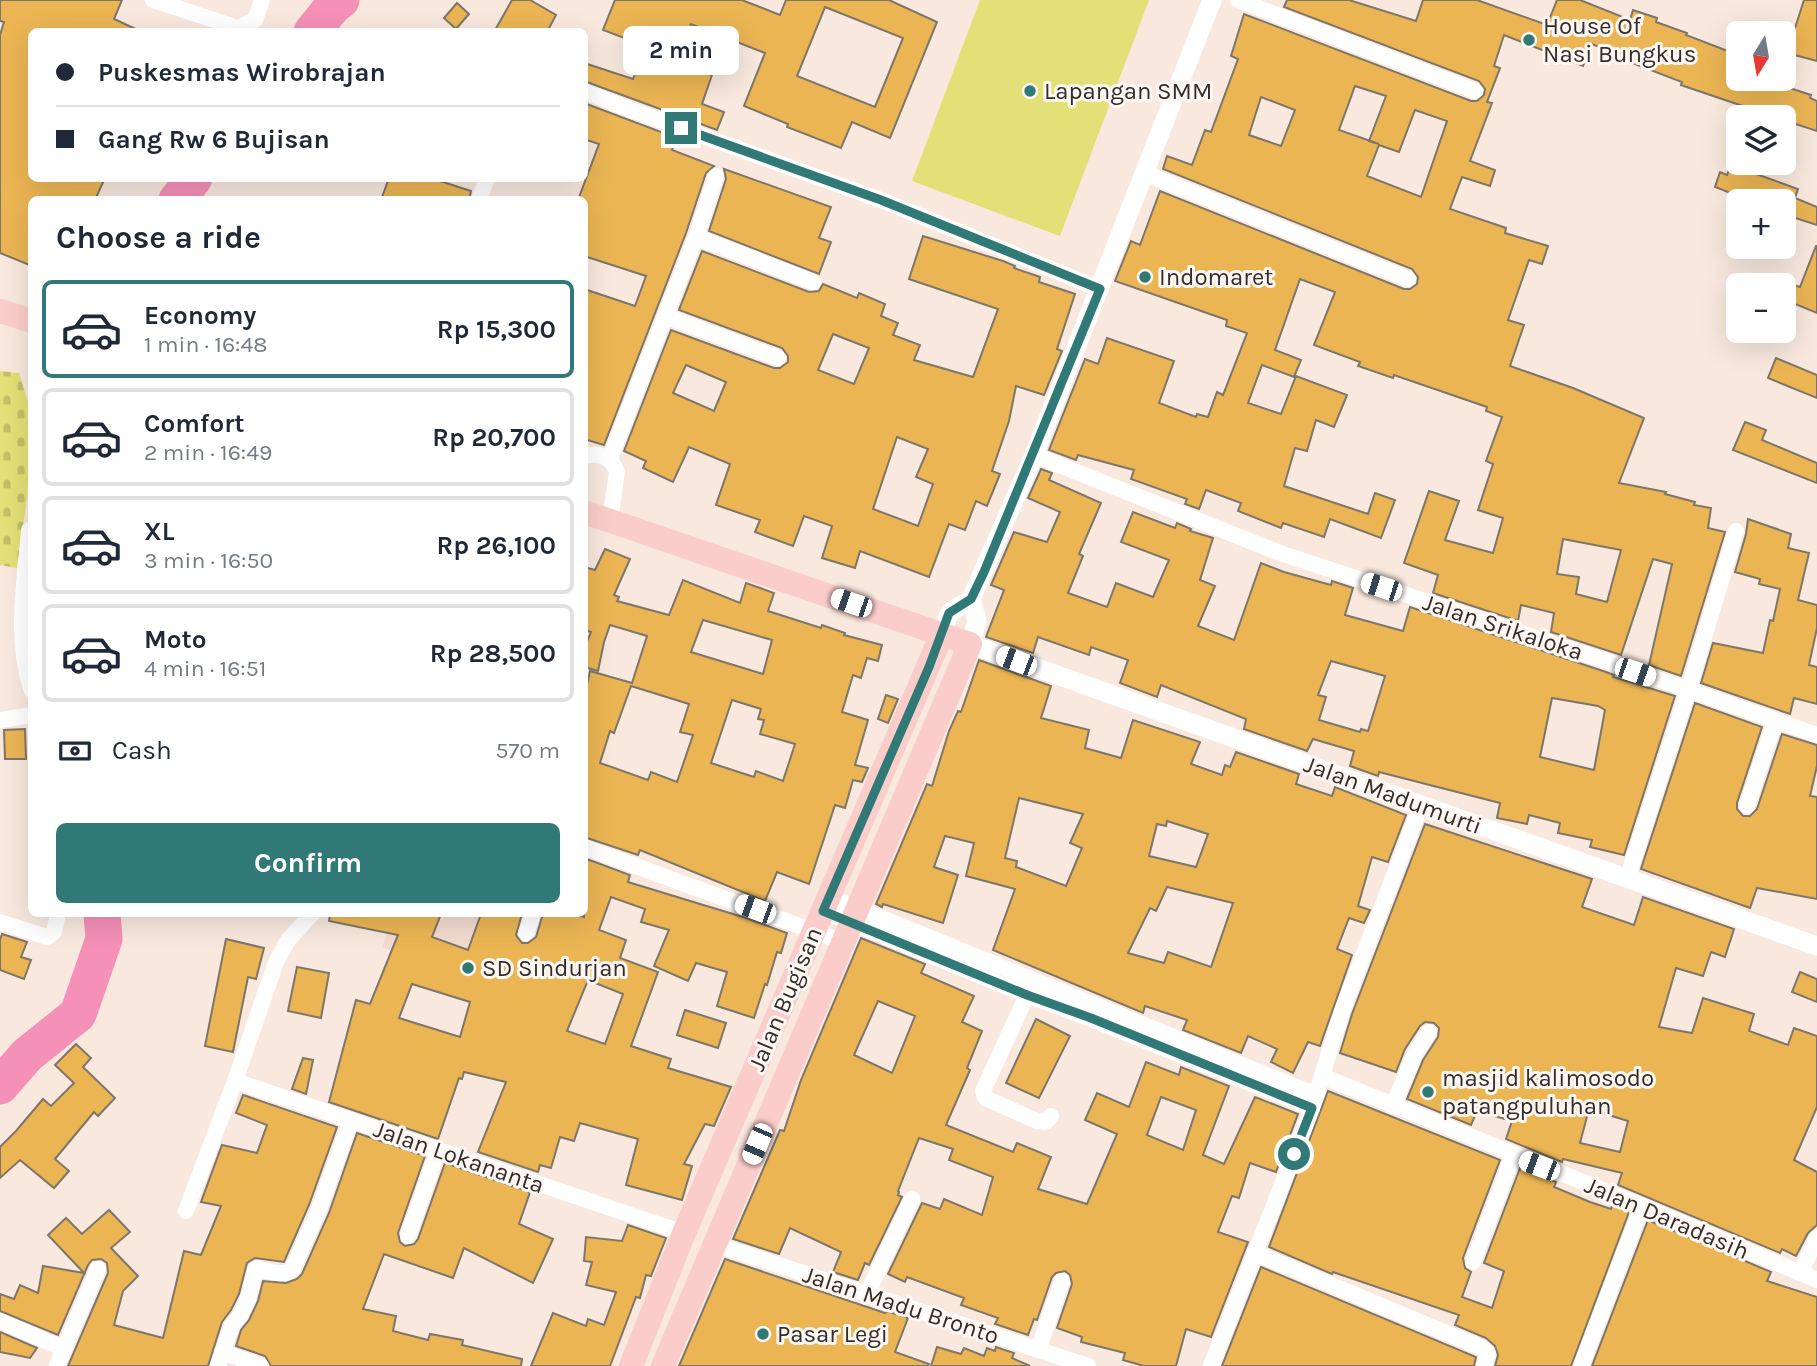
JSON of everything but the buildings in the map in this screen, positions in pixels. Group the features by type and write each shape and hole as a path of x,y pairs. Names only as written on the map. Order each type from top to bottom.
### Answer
{"main road":[{"path":"4,312 28,320"},
{"path":"588,513 970,644"},
{"name":"Jalan Bugisan","path":"631,1366 684,1233 942,634"},
{"name":"Jalan Bugisan","path":"663,1366 970,644"},
{"path":"684,1233 714,1244"}],"street":[{"path":"153,0 238,28 255,20 262,0"},
{"path":"942,634 949,613 971,599 1034,455 1212,0"},
{"path":"1238,0 1475,91"},
{"path":"588,93 881,200 1100,289"},
{"path":"1144,173 1408,279"},
{"path":"610,458 696,237 716,176"},
{"path":"696,237 813,282"},
{"path":"665,316 778,358"},
{"path":"588,455 598,454 610,458 617,472 610,521"},
{"name":"Jalan Srikaloka","path":"1034,455 1279,553 1817,735"},
{"path":"1627,879 1736,531"},
{"path":"28,547 23,630 24,668 28,680"},
{"path":"970,644 977,621 971,599"},
{"name":"Jalan Madumurti","path":"970,644 1817,946"},
{"path":"0,720 28,716"},
{"path":"1747,806 1775,721"},
{"path":"1211,1366 1314,1101 1342,1011 1421,805"},
{"path":"588,848 822,913 1027,995 1314,1101"},
{"path":"0,922 47,937 54,932 57,917"},
{"path":"186,1211 276,962 288,940 309,917"},
{"path":"526,933 532,917"},
{"path":"851,925 1314,1101"},
{"path":"1027,995 983,1091 985,1098 1037,1121 1046,1122 1051,1116"},
{"path":"1393,1106 1413,1055 1429,1032"},
{"name":"Jalan Daradasih","path":"1322,1076 1817,1280"},
{"name":"Jalan Lokananta","path":"235,1081 684,1233"},
{"path":"261,1366 220,1359 232,1325 240,1316 249,1297 255,1270 257,1268 287,1274 292,1270 351,1121"},
{"path":"408,1236 438,1150"},
{"path":"1474,1262 1513,1156"},
{"path":"867,1294 912,1199"},
{"path":"1581,1366 1642,1206"},
{"path":"1800,1273 1817,1238"},
{"name":"Jalan Madu Bronto","path":"714,1244 1088,1366"},
{"path":"1255,1253 1482,1348 1488,1353 1484,1366"},
{"path":"57,1366 98,1269"},
{"path":"1038,1350 1062,1281"},
{"path":"0,1321 64,1349"}],"shaded area":[{"name":"SD Sindurjan","path":"394,917 519,917 490,989 382,947"}],"green space":[{"name":"Lapangan SMM","path":"980,0 1149,0 1060,236 912,181"},
{"path":"0,371 19,373 28,403 28,482 17,568 0,565"}],"waterway":[{"path":"315,28 341,0"},
{"path":"180,196 191,182"},
{"path":"0,1086 27,1055 78,1014 104,939 102,917"}],"place":[{"name":"House Of Nasi Bungkus","path":"1529,40"},
{"name":"Lapangan SMM","path":"1030,91"},
{"name":"Indomaret","path":"1145,277"},
{"name":"SD Sindurjan","path":"468,968"},
{"name":"masjid kalimosodo patangpuluhan","path":"1428,1092"},
{"name":"Pasar Legi","path":"763,1334"}],"route":[{"path":"681,128 881,200 1100,289 984,572 971,599 949,613 929,667 823,911 1312,1108 1294,1154"}]}
